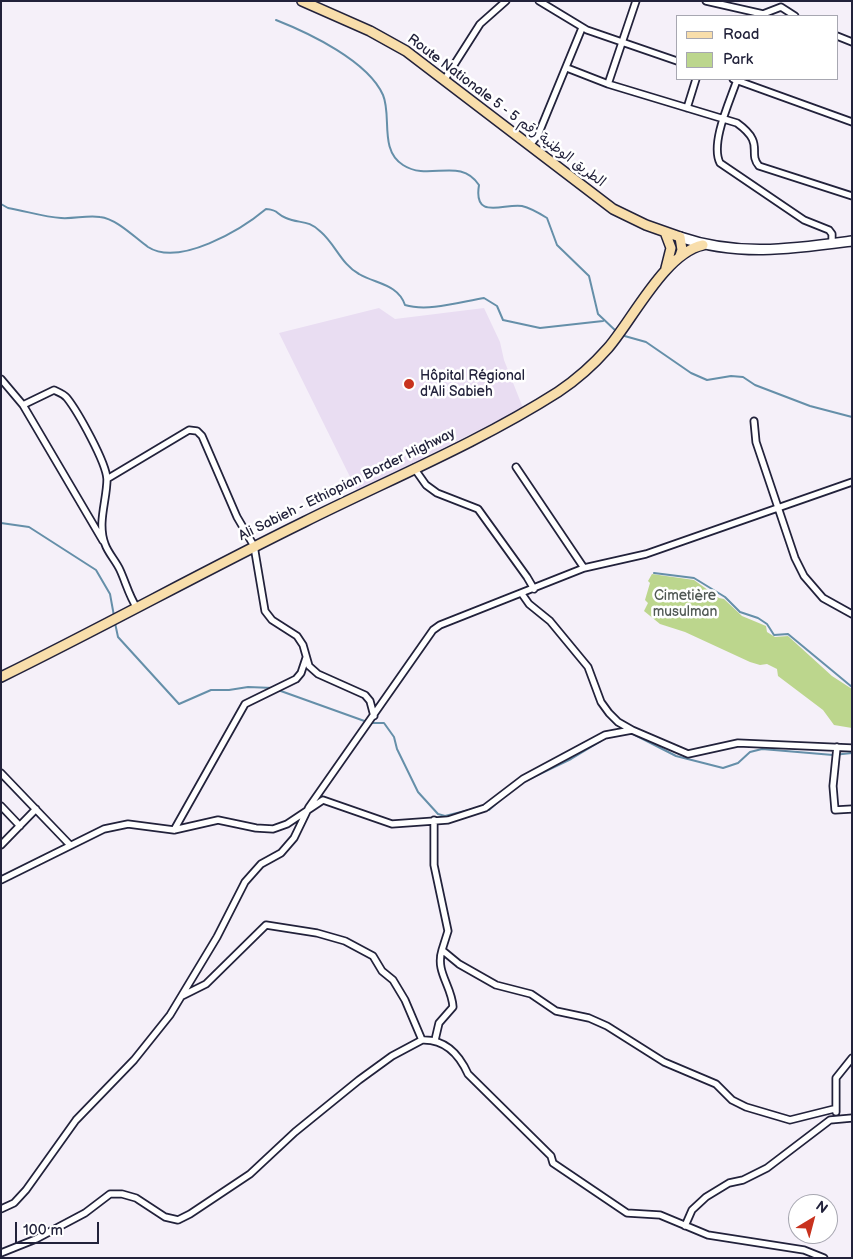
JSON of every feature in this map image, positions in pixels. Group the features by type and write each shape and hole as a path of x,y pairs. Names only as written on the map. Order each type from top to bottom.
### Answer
{"main road":[{"name":"Route Nationale 5 - الطريق الوطنية رقم 5","path":"302,1 394,43 445,79 613,209 680,237"},
{"path":"665,232 671,248 666,269"},
{"path":"680,256 682,250 680,237 703,245 750,251 852,241"},
{"path":"666,269 688,249 703,245"},
{"name":"Ali Sabieh - Ethiopian Border Highway","path":"1,677 254,546 475,437 560,390 592,365 615,339 666,269"}],"street":[{"path":"445,79 480,24 506,1"},
{"path":"539,1 582,28 623,44 676,61"},
{"path":"608,84 636,1"},
{"path":"706,1 763,14 781,6 794,15"},
{"path":"530,146 538,135 582,28"},
{"path":"838,36 852,42"},
{"path":"566,68 608,84 737,123 751,134 755,142 755,161 759,166 852,196"},
{"path":"687,108 696,80"},
{"path":"735,80 715,154 720,163 804,220 829,230 832,234 832,243"},
{"path":"738,80 852,122"},
{"path":"1,379 23,405 120,570 137,608"},
{"path":"23,405 54,390 65,396 92,439 107,479 102,518 104,543"},
{"path":"754,421 756,442 795,558 804,576 823,598 852,614"},
{"path":"107,479 189,430 197,431 202,436 237,517 254,546 265,611 272,620 297,636 304,645 309,666 318,674 365,695 370,702 374,716"},
{"path":"516,467 584,568"},
{"path":"414,468 426,485 437,493 478,510 524,572 534,589"},
{"path":"1,1209 14,1203 26,1190 76,1120 134,1060 170,1015 220,932 245,882 253,871 281,853 294,838 309,807 433,630 440,625 584,568 646,554 852,482"},
{"path":"522,594 529,604 550,621 588,667 601,702 608,713 618,722 632,730 688,754 738,743 852,748"},
{"path":"174,830 245,704 296,679 304,666 306,656"},
{"path":"1,880 104,829 128,824 174,830 218,820 256,828 273,828 286,824 309,807 323,800 392,824 466,816 485,808 511,787 542,768 605,735 632,730"},
{"path":"837,748 833,786 835,810 852,809"},
{"path":"1,773 70,845"},
{"path":"1,806 20,826"},
{"path":"2,844 36,810"},
{"path":"434,820 434,865 448,931 438,961 453,1000 453,1008 439,1023 435,1040"},
{"path":"180,997 206,984 266,925 317,933 345,941 373,956 401,994 422,1040"},
{"path":"442,950 459,964 496,985 531,994 556,1011 589,1018 607,1026 664,1062 716,1084 732,1100 746,1108 790,1120 834,1109"},
{"path":"1,1253 19,1247 85,1213 110,1194 122,1194 136,1198 166,1218 178,1220 250,1174 294,1132 392,1056 422,1040 435,1040 454,1051 468,1074 550,1156 553,1163 625,1212 660,1215 708,1235 804,1250 824,1258"},
{"path":"838,1118 834,1109 836,1078 852,1058"},
{"path":"685,1226 692,1210 706,1197 729,1183 742,1180 767,1168 828,1122 838,1118 852,1118"}],"shaded area":[{"name":"Hôpital Régional d'Ali Sabieh","path":"379,308 395,319 484,308 500,342 504,360 523,408 357,491 279,333"}],"green space":[{"name":"Cimetière musulman","path":"652,574 694,580 719,598 724,599 742,616 766,626 767,632 775,637 788,636 832,676 852,689 852,728 834,725 823,710 778,676 777,669 767,664 760,665 750,662 685,632 660,624 644,611 648,603 645,600 650,583 648,581"}],"waterway":[{"path":"276,20 320,40 365,71 383,95 387,113 388,142 396,159 403,165 413,170 453,170 463,172 479,185 478,196 485,207 522,206 532,209 547,218 557,245 589,276 598,314 617,332"},
{"path":"1,204 8,208 55,217 106,218 119,225 148,247 161,252 176,252 209,243 226,236 266,209 275,211 291,220 312,225 326,237 353,270 392,289 402,298 405,305 434,307 484,298 497,306 503,320 540,328 603,321"},
{"path":"621,335 646,342 691,373 707,380 731,376 743,377 755,385 810,406 852,417"},
{"path":"1,523 29,527 96,570 110,594 114,616"},
{"path":"654,573 694,578 725,597 740,612 758,618 767,624 774,635 788,634 852,687"},
{"path":"115,623 118,637 179,704 211,690 248,687 273,688"},
{"path":"278,690 370,723 384,723 394,737 397,749 418,792 438,814 445,816 477,808"},
{"path":"631,733 676,756 723,768 738,763 750,752 762,749 833,755 852,753"},
{"path":"521,783 571,759 601,741"},
{"path":"486,809 489,810 506,795"}],"place":[{"name":"Hôpital Régional d'Ali Sabieh","path":"409,384"}]}
